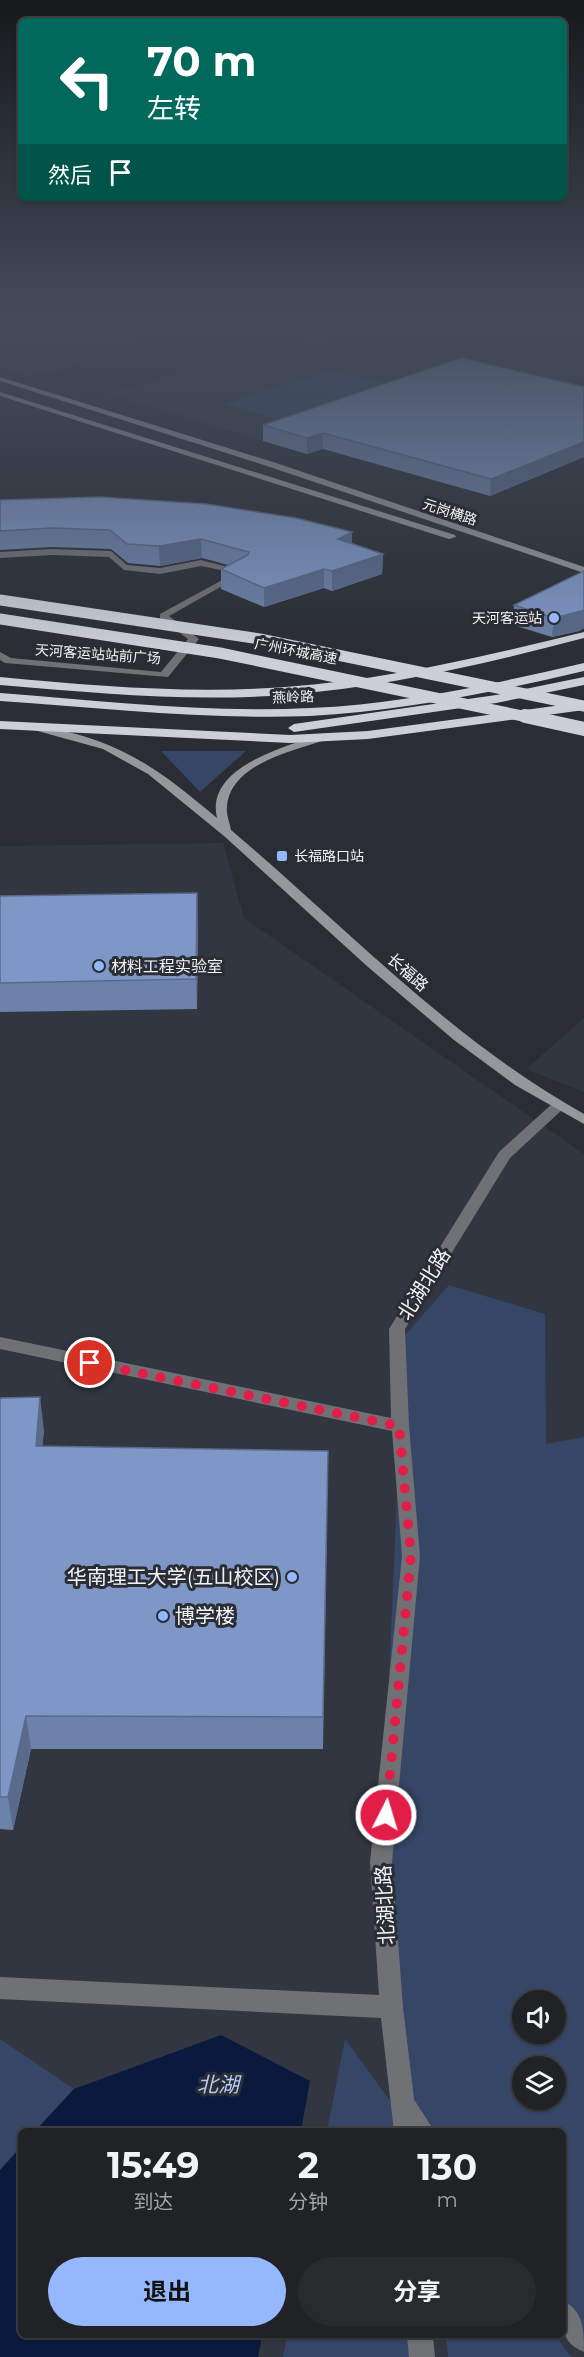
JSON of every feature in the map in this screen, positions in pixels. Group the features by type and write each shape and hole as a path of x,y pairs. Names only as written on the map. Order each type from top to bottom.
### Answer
{"highway":[{"name":"广州环城高速","path":"0,600 271,640 584,706"},
{"name":"广州环城高速","path":"0,619 68,627 292,665 584,729"},
{"path":"0,681 204,694 288,691 446,667 584,635"},
{"name":"燕岭路","path":"0,697 227,712 320,711 485,687 584,667"},
{"path":"194,736 358,721 496,699 584,681"},
{"path":"0,725 194,736 321,738 400,731 584,706"}],"main road":[{"name":"元岗横路","path":"123,433 462,540"},
{"name":"元岗横路","path":"172,433 584,570"},
{"path":"506,554 584,579"},
{"name":"长福路","path":"36,727 79,736 131,758 226,829 346,940 428,1011 488,1058 558,1106 584,1120"},
{"path":"226,829 221,807 227,789 240,773 265,759 321,738"}],"street":[{"name":"天河客运站站前广场","path":"0,555 52,552 111,554 124,567 160,571 201,563 243,572 164,616 194,639 164,675 8,661 0,655"},
{"name":"北湖北路","path":"406,2128 392,2007 381,1862 411,1556 399,1426 397,1329 504,1155 558,1106"},
{"path":"0,1342 399,1426"},
{"path":"0,1988 392,2007"},
{"path":"420,2338 422,2357"}],"lane":[{"path":"404,2106 421,2128"},
{"path":"566,2317 584,2340"}],"shaded area":[{"path":"238,433 370,433 307,454"},
{"path":"161,751 246,751 200,792"},
{"name":"华南理工大学(五山校区)","path":"223,843 244,918 584,1154 584,2357 0,2357 0,846"},
{"path":"584,1018 584,1092 526,1069"},
{"path":"449,1285 545,1314 546,1444 584,1437 584,2352 566,2326 566,2128 421,2128 404,2106 381,1862 400,1426 398,1343"},
{"path":"0,2039 74,2089 38,2128 18,2128 18,2150 0,2170"},
{"path":"345,2039 410,2128 328,2128"},
{"path":"287,2338 427,2338 428,2357 283,2357"},
{"path":"446,2338 557,2338 571,2357 448,2357"}],"water":[{"name":"北湖","path":"221,2035 310,2081 302,2128 38,2128 74,2089"},
{"path":"18,2150 18,2338 262,2338 258,2357 0,2357 0,2170"}],"building":[{"path":"290,433 584,433 584,442 491,479 323,433 307,438"},
{"path":"100,497 206,504 296,518 352,532 338,539 383,554 332,571 324,569 264,588 221,569 248,555 249,552 201,539 159,546 127,544 110,530 51,528 0,531 0,500"},
{"path":"584,571 584,610 554,618 514,605"},
{"name":"材料工程实验室","path":"197,893 196,979 0,983 0,896"},
{"name":"博学楼","path":"40,1397 36,1446 328,1451 323,1717 26,1716 8,1797 0,1797 0,1398"}],"place":[{"name":"天河客运站","path":"554,618"},
{"name":"长福路口站","path":"282,856"},
{"name":"材料工程实验室","path":"99,966"},
{"name":"华南理工大学(五山校区)","path":"292,1577"},
{"name":"博学楼","path":"163,1616"}],"route":[{"path":"90,1363 399,1426 411,1556 386,1815"}]}
